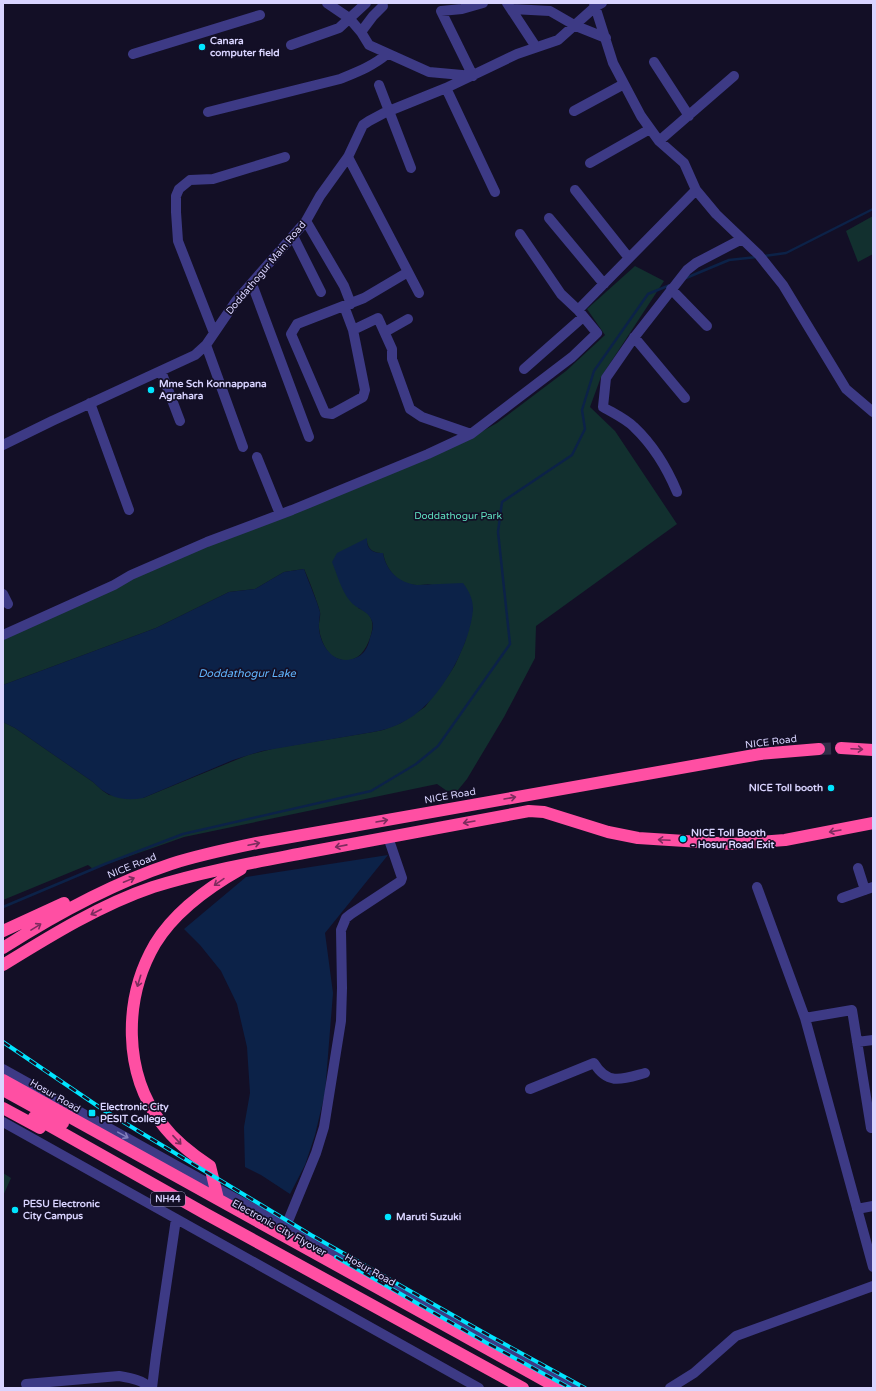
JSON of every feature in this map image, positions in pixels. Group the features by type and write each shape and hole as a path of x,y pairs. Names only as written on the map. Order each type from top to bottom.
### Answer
{"highway":[{"path":"841,748 873,750"},
{"name":"NICE Road","path":"94,895 147,872 200,855 257,843 760,754 818,749"},
{"path":"3,965 67,927 123,900 152,888 203,873 253,862 529,811 544,812 608,832 638,838 732,844 785,840 873,823"},
{"path":"218,1199 210,1166 183,1146 162,1124 148,1101 139,1079 134,1059 132,1028 134,1004 139,981 146,962 166,928 189,905 222,879 253,862"},
{"path":"3,931 70,900 94,895"},
{"path":"3,948 63,911 94,895"},
{"name":"Hosur Road","path":"3,1080 558,1388"},
{"name":"Electronic City Flyover","path":"3,1090 542,1388"},
{"path":"3,1099 213,1218 523,1388"},
{"name":"NH44","path":"3,1108 510,1388"}],"street":[{"path":"327,3 349,18 361,32 369,45 429,72 473,76"},
{"path":"291,45 339,28 366,3"},
{"path":"473,76 441,11 462,9 483,3"},
{"path":"597,4 613,63 641,116 659,141 684,163 696,190 716,214 759,256 783,285 846,389 873,412"},
{"name":"Doddathogur Main Road","path":"3,445 195,355 206,345 236,301 306,221 320,196 348,157 363,125 369,120 473,76 517,54 558,40 576,26 597,4"},
{"path":"361,32 383,6"},
{"path":"510,6 550,11 576,26 606,38"},
{"path":"510,6 536,47"},
{"path":"133,54 260,15"},
{"path":"208,112 340,79 361,71 387,54"},
{"path":"654,62 689,116"},
{"path":"659,141 734,76"},
{"path":"574,111 624,84"},
{"path":"379,85 411,168"},
{"path":"446,88 494,192"},
{"path":"590,163 650,129"},
{"path":"214,333 178,240 176,196 179,189 190,180 213,179 285,157"},
{"path":"348,157 419,292"},
{"path":"575,190 629,258"},
{"path":"524,369 581,314 604,284 696,190"},
{"path":"549,218 604,284"},
{"path":"306,221 344,286 347,305 365,390 363,397 332,414 325,413 292,334 297,324 347,305 364,298 408,272"},
{"path":"3,635 131,575 207,542 428,454 471,434 572,357 597,333 561,294 520,234"},
{"path":"293,236 321,292"},
{"path":"677,492 668,471 645,438 633,426 603,407 606,378 634,337 686,270 696,263 742,239"},
{"path":"252,284 308,437"},
{"path":"671,289 708,326"},
{"path":"353,330 378,318 392,350 392,359 410,409 422,417 471,434"},
{"path":"385,332 408,319"},
{"path":"634,337 685,398"},
{"path":"206,345 243,447"},
{"path":"161,371 180,421"},
{"path":"90,403 129,510"},
{"path":"257,457 280,514"},
{"path":"3,594 8,604"},
{"path":"286,1226 316,1153 327,1111 341,1021 341,940 343,925 346,918 351,914 401,881 402,878 388,837"},
{"path":"842,898 869,889 858,868"},
{"path":"757,888 805,1018 873,1267"},
{"path":"805,1018 852,1010 871,1128"},
{"path":"857,1042 873,1040"},
{"path":"530,1089 594,1063 598,1071 608,1078 622,1079 645,1073"},
{"name":"Hosur Road","path":"3,1069 576,1388"},
{"path":"3,1122 479,1388"},
{"path":"857,1209 873,1206"},
{"path":"26,1384 119,1376 143,1382 151,1388 176,1219"},
{"path":"670,1388 694,1372 736,1336 873,1286"}],"green space":[{"path":"873,216 873,254 858,262 846,231"},
{"name":"Doddathogur Park","path":"635,266 664,281 601,377 590,407 615,431 677,524 536,626 535,658 504,717 467,779 458,790 447,791 437,784 184,837 93,869 88,865 3,900 3,722 15,728 93,782 109,795 143,798 248,755 276,748 383,730 401,723 425,707 455,665 465,642 473,608 432,585 410,584 398,579 387,565 383,553 371,550 367,542 367,538 358,608 370,616 372,620 372,628 370,638 365,649 358,657 353,659 342,660 336,658 326,649 319,628 320,612 304,569 284,572 255,589 229,592 156,628 3,685 3,637 171,561 465,441 497,423 566,371 605,335 587,309"},
{"path":"3,1173 11,1178 3,1196"}],"water":[{"name":"Doddathogur Lake","path":"367,538 370,550 383,553 390,571 399,579 410,584 417,585 463,583 469,592 472,602 473,609 471,622 462,651 446,679 428,703 413,716 403,722 379,731 262,751 233,760 143,798 122,799 110,795 15,728 3,722 3,685 156,628 229,592 255,589 284,572 304,569 320,612 319,631 325,646 333,656 337,658 346,660 356,658 364,652 367,647 372,632 373,623 368,614 353,604 347,597 332,562 337,553"},
{"path":"388,855 325,933 333,993 325,1093 315,1135 305,1165 290,1194 261,1175 245,1167 244,1127 250,1093 247,1047 237,1004 221,971 200,945 184,929 246,877"}],"waterway":[{"path":"764,256 786,253 873,209"},
{"path":"686,278 729,260 757,257"},
{"path":"3,907 105,864 183,834 371,791 416,764 438,746 510,644 498,532 502,502 572,455 585,429 582,410 594,371 648,294 670,285"}],"tunnel":[{"path":"819,749 841,748"}],"railway":[{"path":"3,1042 105,1111 311,1235 585,1388"},
{"path":"336,1257 485,1342 570,1388"}],"place":[{"name":"Canara computer field","path":"202,47"},
{"name":"Mme Sch Konnappana Agrahara","path":"151,390"},
{"name":"NICE Toll booth","path":"831,788"},
{"name":"NICE Toll Booth - Hosur Road Exit","path":"683,839"},
{"name":"Electronic City PESIT College","path":"92,1113"},
{"name":"PESU Electronic City Campus","path":"15,1210"},
{"name":"Maruti Suzuki","path":"388,1217"}]}
